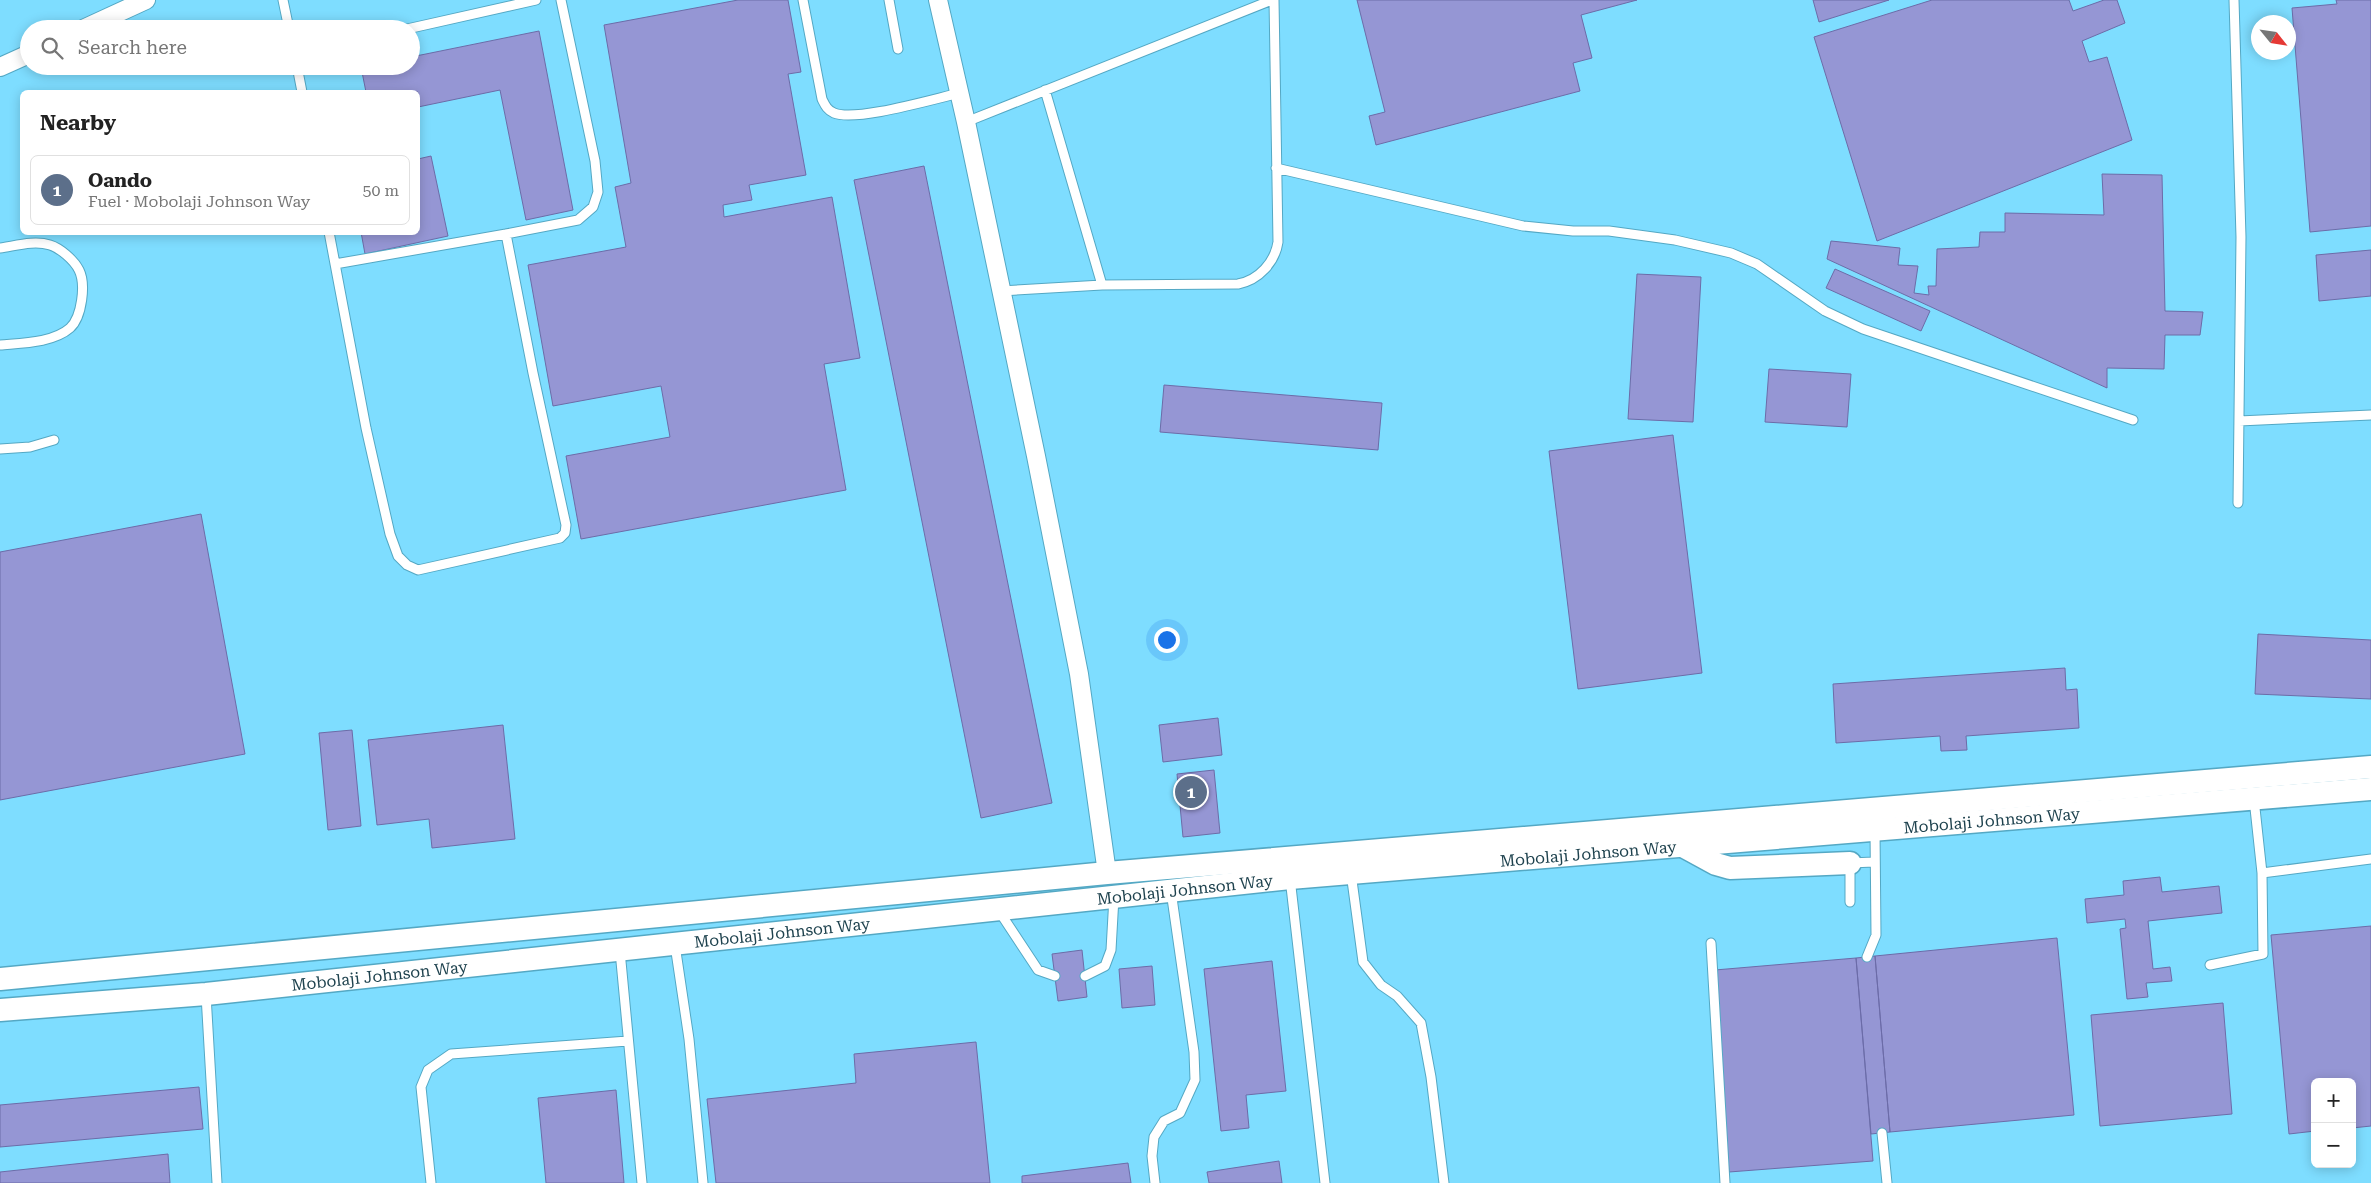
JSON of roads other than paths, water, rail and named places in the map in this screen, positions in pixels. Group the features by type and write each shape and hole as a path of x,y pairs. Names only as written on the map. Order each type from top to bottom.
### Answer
{"street":[{"path":"103,20 146,0"},
{"path":"938,0 960,93 1079,674 1108,873"},
{"path":"0,67 20,58"},
{"name":"Mobolaji Johnson Way","path":"0,979 1108,873 2371,766"},
{"name":"Mobolaji Johnson Way","path":"0,1010 206,994 619,948 1290,878 2371,789"},
{"path":"1683,846 1716,864 1730,868 1850,863"}],"lane":[{"path":"283,0 287,20"},
{"path":"420,26 536,0"},
{"path":"335,264 578,220 593,207 598,192 595,161 562,0"},
{"path":"803,0 822,98 826,108 835,113 863,114 960,93"},
{"path":"889,0 898,49"},
{"path":"966,122 1273,0 1278,242 1276,254 1266,269 1246,283 1102,285 1001,291"},
{"path":"2234,0 2241,237 2238,503"},
{"path":"299,75 302,90"},
{"path":"1045,90 1102,285"},
{"path":"1276,168 1523,226 1573,232 1609,230 1675,240 1730,253 1757,264 1825,311 1862,329 2133,420"},
{"path":"330,235 366,428 390,534 398,556 407,565 418,570 444,566 560,538 565,533 566,525 533,373 506,234"},
{"path":"0,248 41,244 49,245 65,254 79,270 82,302 78,316 70,328 55,336 0,346"},
{"path":"2239,421 2371,415"},
{"path":"0,449 30,447 54,440"},
{"path":"2210,965 2263,954 2262,873 2254,799"},
{"path":"1867,957 1876,935 1875,831"},
{"path":"2262,873 2371,859"},
{"path":"1850,902 1850,863 1874,862"},
{"path":"1351,873 1363,962 1381,984 1397,996 1421,1023 1431,1077 1444,1183"},
{"path":"1290,878 1325,1183"},
{"path":"1155,1183 1152,1156 1154,1136 1164,1121 1180,1113 1195,1080 1194,1052 1171,890"},
{"path":"1085,976 1105,966 1111,950 1114,896"},
{"path":"997,908 1038,970 1055,976"},
{"path":"675,943 689,1039 703,1183"},
{"path":"1711,943 1725,1183"},
{"path":"619,948 642,1183"},
{"path":"206,994 217,1183"},
{"path":"431,1183 421,1087 428,1070 451,1054 628,1041"},
{"path":"1882,1133 1887,1183"}],"place":[{"name":"Oando","path":"1191,792"}]}
